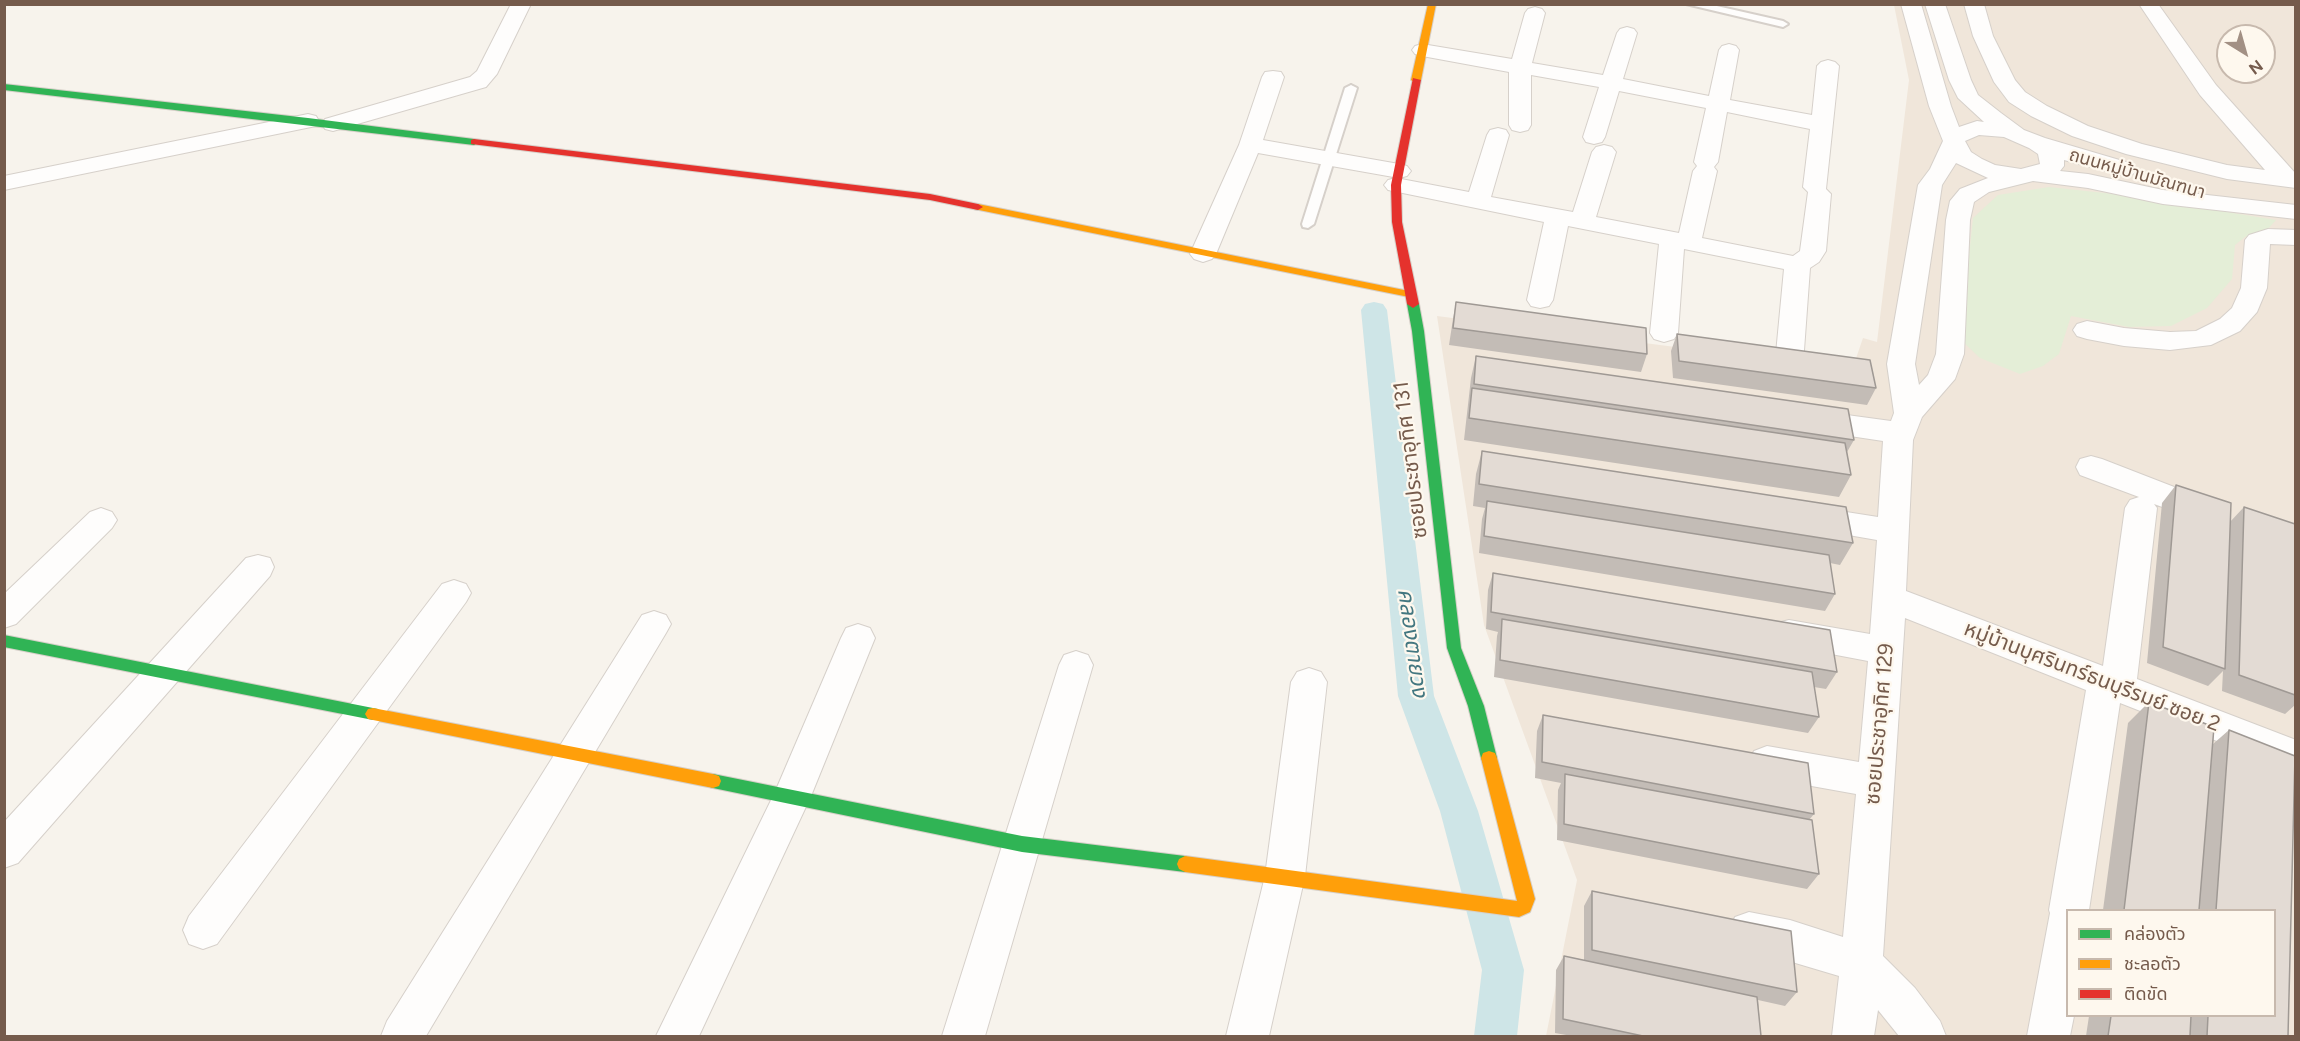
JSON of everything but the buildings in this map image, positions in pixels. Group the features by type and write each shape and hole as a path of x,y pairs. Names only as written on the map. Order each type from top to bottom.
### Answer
{"street":[{"name":"ซอยประชาอุทิศ 131","path":"1285,876 1518,909 1524,906 1526,899 1476,706 1454,648 1418,331 1396,222 1398,178 1432,4"},
{"path":"1911,4 1940,106 1956,149 1963,157 1989,171 2028,176"},
{"path":"1782,416 1905,423 1941,379 1950,354 1958,220 1962,201 1981,186 2046,172 2052,166 2052,158 2030,139 1993,118 1969,98 1960,80 1935,4"},
{"path":"1974,4 1983,36 2005,82 2018,96 2039,111 2080,131 2134,149 2227,172 2291,180"},
{"path":"2148,4 2208,90 2291,180"},
{"path":"333,124 478,82 486,74 520,6"},
{"path":"1520,125 1520,68 1535,13"},
{"path":"1540,300 1599,144 1610,83 1627,33"},
{"path":"1422,50 1610,83 1821,124"},
{"path":"1664,333 1681,241 1705,167 1729,50"},
{"path":"1250,144 1330,159 1478,201 1797,264 1810,257 1813,251 1821,124 1828,66"},
{"path":"1203,254 1250,144 1273,77"},
{"path":"4,87 308,121 648,165 930,197 1409,294"},
{"path":"4,183 308,121"},
{"path":"1954,141 1957,135 1977,128 2008,131 2030,139"},
{"path":"1478,201 1498,135"},
{"name":"ถนนหมู่บ้านมัณฑนา","path":"2030,139 2062,152 2156,177 2238,204"},
{"name":"ซอยประชาอุทิศ 129","path":"1853,1036 1862,963 1886,650 1898,440 1905,423 1901,364 1930,185 1941,170 1954,141"},
{"name":"ถนนหมู่บ้านมัณฑนา","path":"2028,176 2088,181 2163,197 2238,204 2295,213"},
{"path":"2087,330 2170,342 2201,339 2230,325 2244,312 2254,288 2258,240 2268,236 2295,238"},
{"path":"1789,364 1797,264"},
{"path":"2091,467 2234,522"},
{"path":"2069,909 2141,508"},
{"path":"1775,512 1893,531"},
{"path":"4,615 101,519"},
{"path":"4,850 258,567"},
{"path":"203,930 454,593"},
{"name":"หมู่บ้านบุศรินทร์ธนบุรีรมย์ ซอย 2","path":"1889,598 2295,756"},
{"path":"402,1036 654,624"},
{"path":"1759,627 1886,650"},
{"path":"677,1036 792,796 858,638"},
{"path":"4,641 366,711 1022,844 1285,876"},
{"path":"963,1036 1076,665"},
{"path":"1247,1036 1285,876 1310,682"},
{"path":"1735,756 1875,782"},
{"path":"1710,922 1790,940 1862,963 1900,1003 1925,1036"},
{"path":"2049,1036 2066,926"}],"lane":[{"path":"1691,4 1783,24"},
{"path":"1308,224 1351,88"}],"shaded area":[{"path":"1894,5 2295,5 2295,1036 1546,1036 1577,880 1484,625 1437,316 1852,370 1863,338 1877,342 1909,80"}],"green space":[{"path":"2049,187 2123,195 2276,220 2267,230 2245,237 2235,245 2232,279 2207,308 2171,326 2129,327 2071,316 2059,354 2043,366 2020,374 1980,358 1960,339 1973,218 1998,195"}],"waterway":[{"name":"คลองตายวง","path":"1374,310 1416,696 1459,811 1503,970 1496,1036"}],"traffic: fast":[{"path":"4,87 474,142"},
{"path":"1413,304 1454,648 1476,706 1489,758"},
{"path":"4,641 373,714"},
{"path":"713,781 1022,844 1185,864"}],"traffic: slow":[{"path":"1416,80 1432,4"},
{"path":"978,207 1409,294"},
{"path":"373,714 713,781"},
{"path":"1185,864 1519,909 1524,906 1526,899 1489,758"}],"traffic: jam":[{"path":"1413,304 1397,222 1396,185 1416,80"},
{"path":"474,142 930,197 978,207"}]}
